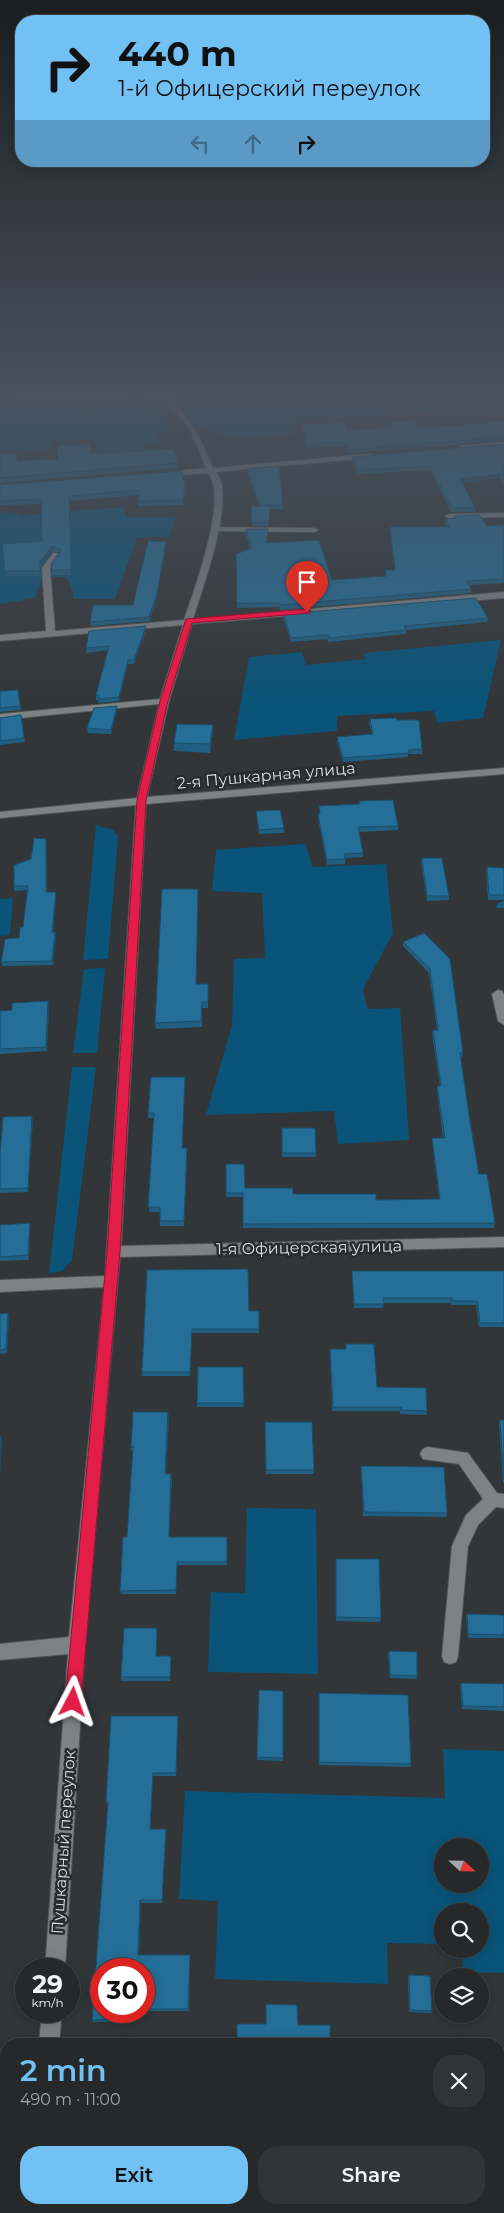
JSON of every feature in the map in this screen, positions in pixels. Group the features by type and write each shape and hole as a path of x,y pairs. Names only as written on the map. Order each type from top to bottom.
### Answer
{"street":[{"name":"Пушкарный переулок","path":"55,1958 77,1645 114,1252 141,800 164,701 215,529 220,499"},
{"path":"448,516 504,514"},
{"path":"215,529 314,530"},
{"path":"51,633 46,568 56,555"},
{"path":"0,638 504,596"},
{"path":"0,717 164,701"},
{"name":"2-я Пушкарная улица","path":"0,815 141,800 504,771"},
{"path":"498,994 504,1022"},
{"name":"1-я Офицерская улица","path":"114,1252 504,1242"},
{"path":"0,1286 110,1281"},
{"path":"428,1454 463,1458 498,1500 472,1520 460,1546 450,1656"},
{"path":"0,1652 77,1645"},
{"path":"50,2038 51,2023"}],"shaded area":[{"path":"122,507 127,517 175,517 169,537 137,537 115,599 74,599 67,577 42,577 35,598 0,604 0,512 16,513 21,516"},
{"path":"501,640 483,718 437,723 434,711 337,716 337,731 234,740 249,657 302,652 306,665 365,659 364,653"},
{"path":"96,825 113,830 118,837 108,959 83,960"},
{"path":"306,844 312,867 386,864 393,933 363,989 367,1009 400,1008 409,1140 338,1144 334,1111 206,1115 232,1025 234,959 265,958 262,893 212,891 216,850"},
{"path":"13,898 10,935 0,936 0,899"},
{"path":"105,968 97,1053 73,1053 84,969"},
{"path":"72,1067 96,1067 72,1260 62,1271 49,1273"},
{"path":"247,1508 316,1509 318,1674 208,1672 211,1592 245,1593"},
{"path":"443,1749 504,1751 504,1973 489,1973 489,1968 463,1968 462,1958 489,1958 489,1903 434,1903 434,1944 387,1943 388,1984 215,1979 218,1901 179,1899 185,1791 445,1798"}],"building":[{"path":"0,499 35,499 0,501"},
{"path":"41,499 69,499 71,570 52,570 51,564 61,550 52,546 40,562 40,571 5,571 2,544 42,541"},
{"path":"138,499 183,499 183,500 138,501"},
{"path":"258,499 282,499 283,505 260,505"},
{"path":"447,499 470,499 475,508 452,508"},
{"path":"251,506 270,506 269,522 252,522"},
{"path":"479,515 487,526 504,525 504,579 467,581 471,589 280,605 279,603 237,603 236,554 252,548 246,529 268,529 266,543 319,540 332,580 387,576 385,570 395,570 390,527 450,527 446,519 457,518 455,516"},
{"path":"148,541 166,542 157,593 149,617 90,622 93,605 133,605"},
{"path":"476,598 488,618 404,626 406,630 329,638 328,635 291,638 283,614"},
{"path":"146,626 134,660 128,660 119,697 98,699 99,696 96,695 109,646 86,648 89,631"},
{"path":"18,690 20,706 0,708 0,691"},
{"path":"117,706 111,730 87,728 94,708"},
{"path":"21,715 24,738 0,741 0,718"},
{"path":"396,718 397,720 419,720 422,749 408,750 409,753 343,758 337,737 373,734 370,719"},
{"path":"177,724 213,725 210,744 174,743"},
{"path":"393,800 398,826 358,827 363,853 344,854 345,859 327,860 318,814 320,814 319,806 360,804 359,801"},
{"path":"280,810 284,828 259,830 256,811"},
{"path":"34,838 46,839 46,892 56,892 52,932 55,932 52,961 1,962 5,939 19,938 20,927 23,927 28,886 14,886 14,865 31,859"},
{"path":"422,858 442,858 449,896 427,896"},
{"path":"487,867 504,868 504,895 489,895"},
{"path":"162,889 198,889 196,984 208,984 208,1002 202,1002 201,1021 155,1023"},
{"path":"424,933 450,959 463,1053 460,1053 470,1122 479,1174 487,1174 495,1223 243,1224 243,1193 226,1193 226,1164 244,1164 245,1188 293,1188 293,1194 376,1194 376,1200 440,1199 432,1138 445,1138 437,1086 441,1086 433,1030 438,1030 430,969 403,942"},
{"path":"48,1001 46,1047 0,1049 0,1011 12,1010 12,1003"},
{"path":"151,1077 185,1077 182,1148 187,1148 184,1221 160,1221 160,1207 148,1207 154,1113 148,1113"},
{"path":"32,1116 28,1188 0,1189 3,1117"},
{"path":"282,1128 315,1128 316,1153 282,1153"},
{"path":"30,1223 28,1255 0,1257 0,1225"},
{"path":"248,1269 249,1311 259,1311 259,1329 192,1329 190,1372 142,1372 147,1270"},
{"path":"352,1271 504,1271 504,1323 480,1323 477,1301 452,1301 452,1298 383,1298 384,1304 354,1304"},
{"path":"8,1313 6,1349 0,1350 0,1314"},
{"path":"346,1344 374,1344 377,1387 426,1388 427,1411 401,1410 401,1407 333,1407 330,1349 346,1349"},
{"path":"198,1367 243,1367 244,1403 197,1403"},
{"path":"133,1412 168,1412 165,1474 171,1474 169,1537 227,1537 227,1562 177,1562 176,1590 120,1591 123,1537 127,1537 133,1447 131,1447"},
{"path":"500,1420 504,1420 504,1480"},
{"path":"265,1422 312,1422 314,1470 266,1470"},
{"path":"361,1466 444,1467 447,1513 364,1512"},
{"path":"336,1559 379,1559 381,1618 336,1617"},
{"path":"467,1614 504,1615 504,1635 468,1634"},
{"path":"124,1628 157,1628 156,1656 171,1656 170,1677 121,1677"},
{"path":"389,1651 417,1652 417,1676 390,1675"},
{"path":"461,1683 504,1684 504,1707 463,1706"},
{"path":"259,1690 283,1691 283,1758 257,1757"},
{"path":"319,1693 408,1695 411,1764 319,1762"},
{"path":"111,1716 178,1716 176,1773 153,1773 150,1829 166,1829 162,1900 140,1900 138,1955 190,1955 188,2009 155,2009 155,1958 97,1958 108,1801 106,1801"},
{"path":"409,1975 430,1976 432,2011 410,2010"},
{"path":"266,2004 297,2005 298,2025 330,2025 330,2038 237,2038 237,2024 266,2024"}],"route":[{"path":"73,1702 108,1300 114,1252 141,800 164,701 188,621 307,612"}]}
